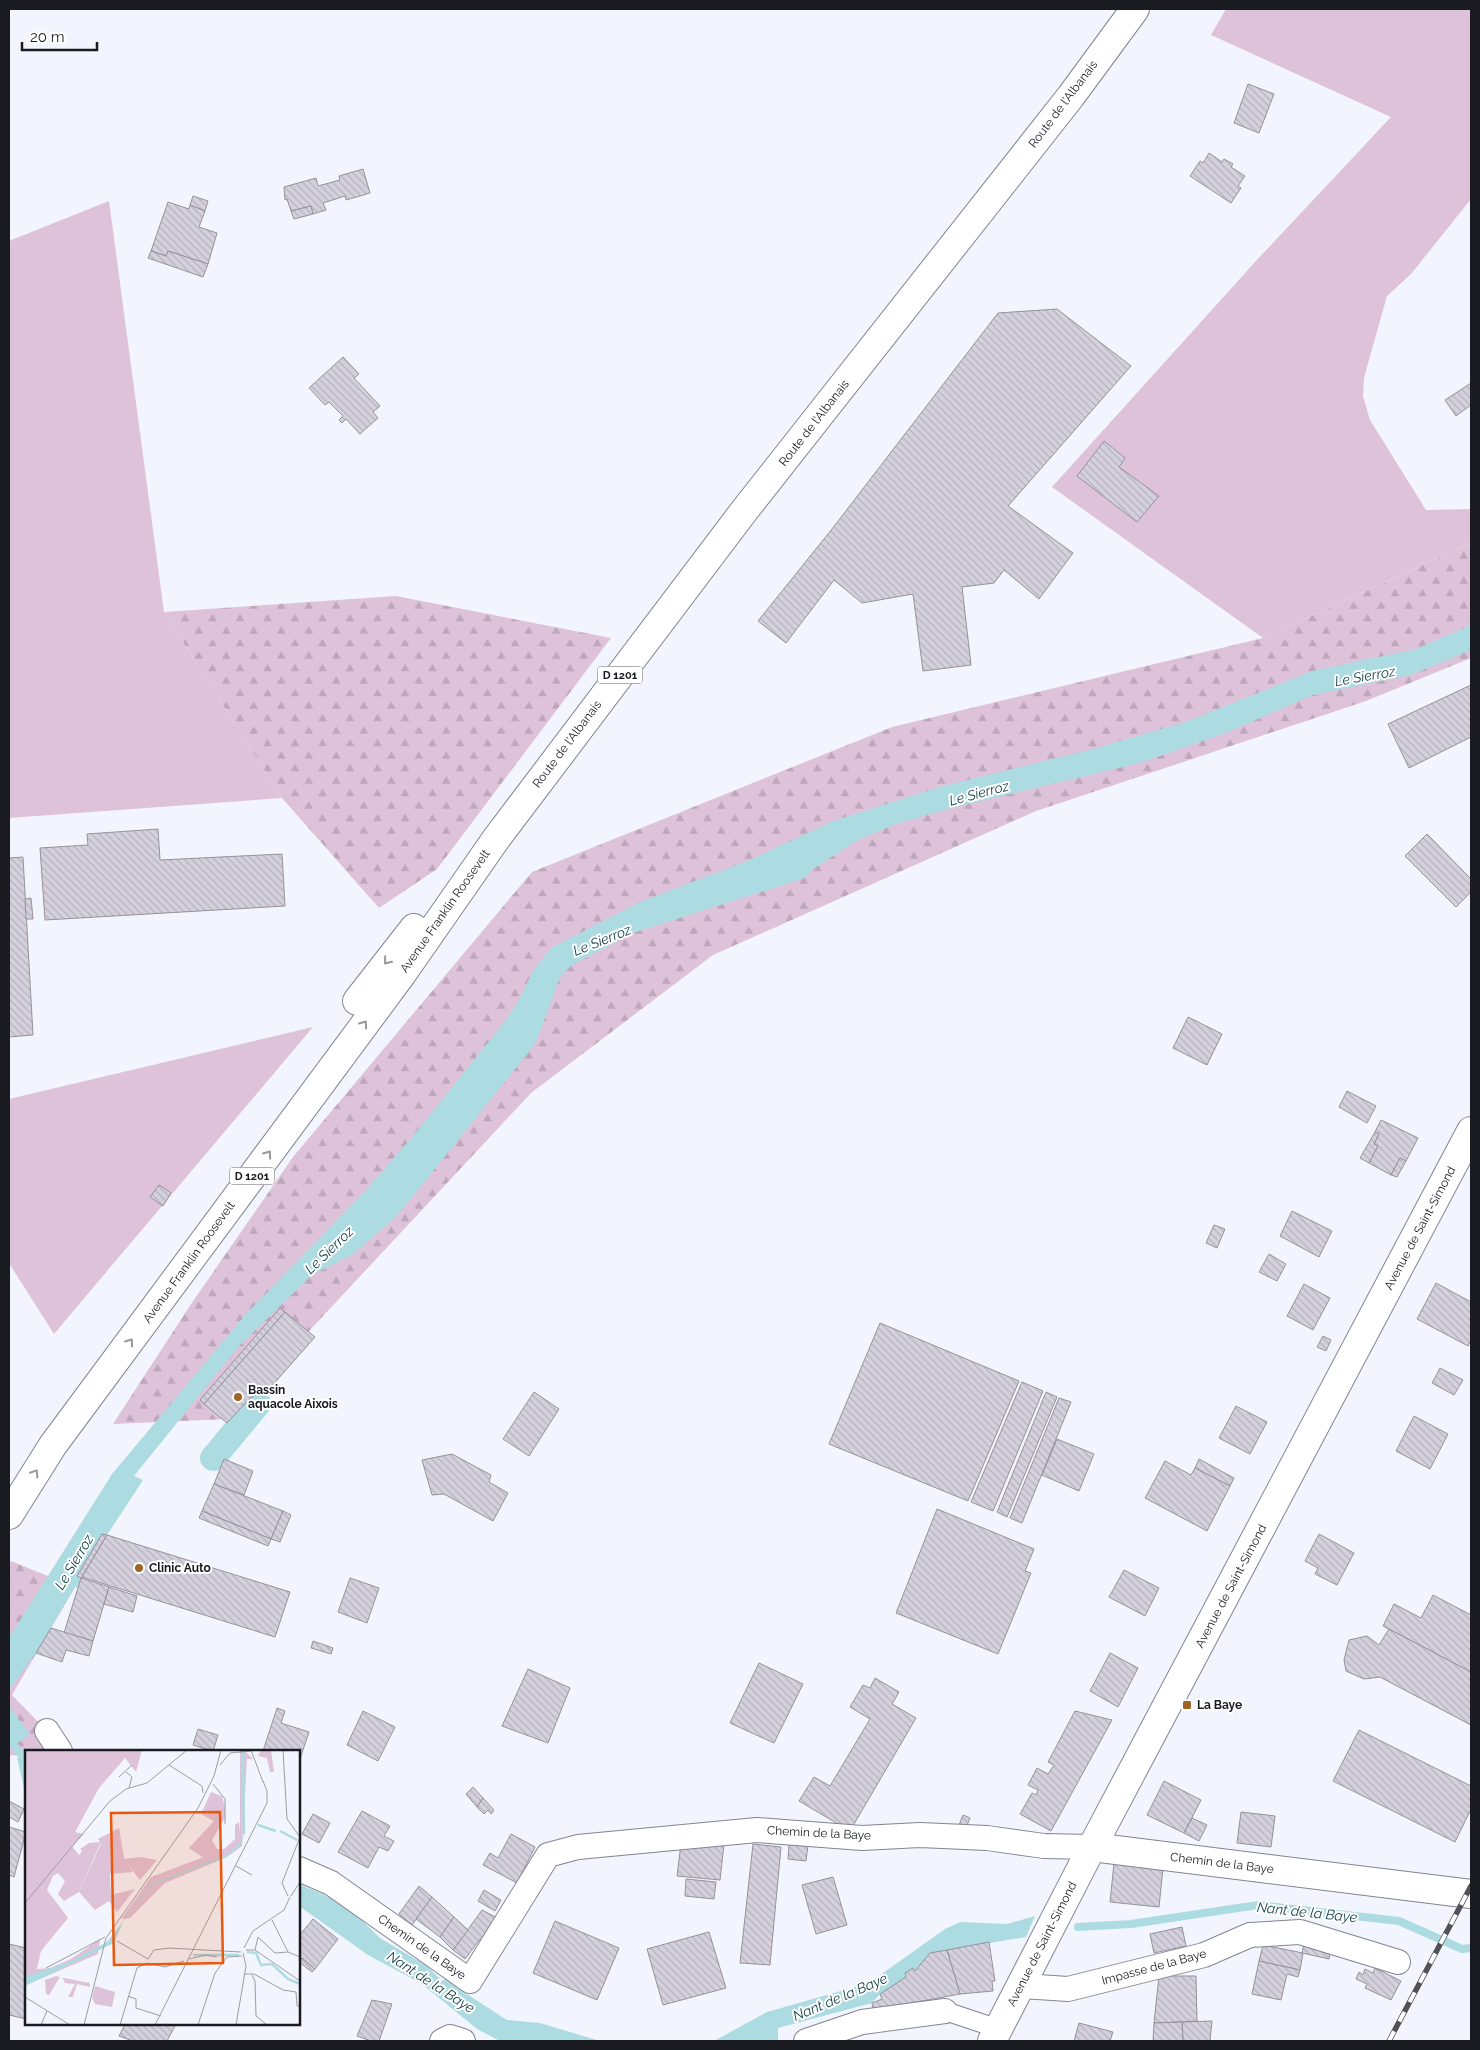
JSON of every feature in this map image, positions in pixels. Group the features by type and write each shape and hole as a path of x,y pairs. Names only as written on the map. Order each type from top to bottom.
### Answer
{"main road":[{"name":"Route de l'Albanais","path":"496,839 744,511 1070,96 1135,9"},
{"name":"Avenue Franklin Roosevelt","path":"9,1481 38,1436 382,967 440,896 496,839"},
{"name":"Avenue Franklin Roosevelt","path":"9,1514 53,1445 402,974 496,839"},
{"name":"Avenue de Saint-Simond","path":"996,2035 1092,1847 1471,1131"},
{"name":"Chemin de la Baye","path":"1092,1847 1471,1894"}],"street":[{"path":"47,1731 59,1750"},
{"name":"Chemin de la Baye","path":"300,1869 330,1883 470,1981 548,1855 578,1847 757,1830 862,1838 920,1834 987,1838 1044,1846 1092,1847"},
{"name":"Impasse de la Baye","path":"1022,1986 1068,1989 1204,1955 1250,1935 1300,1932 1398,1962"},
{"path":"806,2041 862,2022 945,2011 996,2035"},
{"path":"442,2041 450,2037 463,2041"}],"green space":[{"path":"1226,9 1471,9 1471,199 1411,274 1387,296 1364,378 1363,396 1370,420 1426,510 1471,509 1471,543 1263,638 1052,487 1255,262 1391,117 1211,35"},
{"path":"109,201 164,612 282,798 9,818 9,241"},
{"path":"1471,543 1471,658 1366,701 1036,811 713,955 531,1093 227,1419 113,1424 191,1304 293,1157 532,872 892,727 1263,638"},
{"path":"396,596 611,638 437,869 379,908 282,798 164,612"},
{"path":"313,1027 54,1334 9,1263 9,1099"},
{"path":"11,1561 75,1587 12,1695 47,1731 58,1750 25,1750 23,1756 11,1755 9,1761 9,1564"}],"water":[{"name":"Le Sierroz","path":"1471,625 1471,650 1411,675 1313,695 1228,732 1143,762 944,810 893,825 858,840 813,869 805,878 633,933 572,965 560,977 537,1040 531,1049 397,1216 352,1255 312,1275 239,1346 134,1476 143,1480 107,1535 102,1534 77,1576 81,1578 77,1588 75,1587 36,1653 9,1690 9,1636 112,1474 246,1314 365,1191 413,1136 502,1025 518,1002 533,971 551,948 640,902 752,859 833,821 943,786 1097,748 1188,721 1312,671 1416,649"},
{"path":"9,1706 30,1734 11,1748 9,1746"},
{"path":"25,1753 25,1792 17,1758"},
{"path":"300,1884 345,1904 380,1938 427,1966 442,1981 449,1976 456,1987 507,2020 540,2023 600,2041 500,2041 477,2029 422,1984 368,1955 300,1907"},
{"path":"1035,1916 1026,1937 930,1953 915,1971 913,1968 905,1973 906,1977 880,1994 872,2003 778,2028 778,2041 714,2041 767,2012 869,1983 945,1929 960,1922 1007,1924"}],"building":[{"path":"1248,84 1274,94 1259,133 1234,123"},
{"path":"1209,153 1222,162 1224,159 1233,164 1231,167 1245,176 1238,186 1241,188 1231,203 1190,176 1200,161 1203,163"},
{"path":"363,169 370,193 346,200 345,196 323,203 326,210 313,214 311,206 291,211 287,199 285,200 284,187 316,178 318,186 340,180 339,176"},
{"path":"193,196 208,201 205,211 190,205"},
{"path":"168,202 189,209 190,205 205,211 199,227 217,233 208,264 168,251 166,256 151,251"},
{"path":"311,206 313,214 294,219 291,211"},
{"path":"151,251 166,256 168,251 208,264 203,277 148,258"},
{"path":"1057,309 1131,366 1008,506 1073,553 1039,599 1004,570 994,583 962,587 971,665 923,671 913,594 862,603 834,580 786,643 758,621 832,529 998,313"},
{"path":"343,357 359,374 354,378 380,406 373,412 378,418 360,434 346,419 342,423 339,420 343,416 329,402 325,405 309,388"},
{"path":"1471,383 1471,405 1456,416 1445,400"},
{"path":"1104,441 1125,458 1119,467 1159,496 1137,522 1077,476"},
{"path":"1471,685 1471,737 1409,768 1388,724"},
{"path":"158,829 160,860 282,854 285,906 45,920 40,848 88,845 87,834"},
{"path":"1427,834 1471,879 1471,892 1456,907 1405,856"},
{"path":"23,857 33,1035 9,1037 9,858"},
{"path":"31,898 33,919 26,919 25,899"},
{"path":"1188,1017 1222,1034 1207,1065 1173,1048"},
{"path":"1347,1091 1376,1106 1367,1123 1339,1107"},
{"path":"1381,1120 1418,1138 1406,1161 1400,1158 1391,1175 1369,1163 1378,1146 1374,1144 1379,1134 1375,1132"},
{"path":"1375,1132 1379,1134 1374,1144 1378,1146 1369,1163 1360,1158"},
{"path":"1400,1158 1406,1161 1397,1177 1391,1175"},
{"path":"159,1185 171,1193 163,1206 150,1197"},
{"path":"1292,1211 1332,1231 1319,1257 1280,1236"},
{"path":"1214,1225 1225,1229 1217,1248 1206,1243"},
{"path":"1269,1254 1286,1264 1277,1281 1259,1272"},
{"path":"1436,1283 1471,1302 1471,1340 1468,1346 1417,1319"},
{"path":"1304,1284 1330,1298 1313,1330 1287,1316"},
{"path":"280,1308 285,1312 204,1404 200,1400"},
{"path":"285,1312 315,1337 263,1396 257,1394 249,1399 227,1423 204,1404"},
{"path":"880,1323 1019,1381 968,1501 829,1444"},
{"path":"1323,1336 1331,1340 1326,1351 1317,1347"},
{"path":"1440,1368 1463,1380 1454,1395 1432,1383"},
{"path":"1022,1382 1043,1391 993,1511 971,1502"},
{"path":"534,1392 559,1409 529,1456 503,1439"},
{"path":"1046,1392 1057,1397 1007,1517 997,1512"},
{"path":"1059,1398 1071,1402 1022,1523 1010,1518"},
{"path":"1236,1406 1267,1422 1250,1454 1219,1438"},
{"path":"1414,1416 1448,1434 1430,1469 1396,1451"},
{"path":"1057,1439 1094,1454 1079,1491 1042,1475"},
{"path":"452,1454 491,1475 489,1482 508,1493 493,1521 444,1494 432,1495 422,1460"},
{"path":"224,1459 253,1471 244,1495 214,1484"},
{"path":"1199,1459 1234,1478 1230,1486 1195,1468"},
{"path":"1165,1461 1191,1475 1195,1468 1230,1486 1207,1531 1145,1498"},
{"path":"214,1484 283,1511 271,1539 202,1511"},
{"path":"937,1509 1034,1549 1025,1571 1031,1573 998,1654 896,1613"},
{"path":"202,1511 271,1539 268,1546 199,1518"},
{"path":"283,1511 291,1515 280,1542 271,1539"},
{"path":"102,1534 107,1535 82,1577 77,1576"},
{"path":"1319,1534 1354,1553 1337,1585 1315,1574 1318,1568 1305,1561"},
{"path":"107,1535 290,1592 275,1637 82,1577"},
{"path":"1124,1570 1159,1588 1145,1616 1109,1597"},
{"path":"81,1578 109,1587 93,1641 64,1633"},
{"path":"350,1578 379,1588 367,1623 338,1612"},
{"path":"109,1587 137,1596 133,1612 104,1604"},
{"path":"1433,1595 1471,1615 1471,1672 1383,1626 1394,1604 1421,1618"},
{"path":"51,1628 93,1641 89,1656 66,1650 62,1662 36,1653"},
{"path":"1389,1629 1471,1672 1471,1725 1380,1677 1364,1679 1346,1671 1344,1660 1349,1640 1367,1636 1379,1645"},
{"path":"313,1641 333,1648 331,1654 311,1648"},
{"path":"1110,1653 1138,1668 1118,1707 1090,1691"},
{"path":"759,1663 803,1684 774,1743 730,1723"},
{"path":"528,1669 570,1688 548,1743 502,1726"},
{"path":"875,1678 899,1692 892,1704 916,1718 850,1831 799,1801 814,1777 830,1786 870,1719 850,1707 863,1685 870,1688"},
{"path":"277,1708 285,1711 281,1723 309,1732 300,1759 300,1750 263,1750"},
{"path":"363,1711 395,1727 378,1761 347,1745"},
{"path":"1075,1711 1112,1720 1051,1831 1020,1814 1032,1793 1036,1795 1038,1790 1028,1785 1037,1768 1048,1774 1054,1765 1048,1762"},
{"path":"198,1729 218,1735 213,1750 193,1745"},
{"path":"1359,1730 1471,1786 1471,1809 1455,1842 1333,1781"},
{"path":"1164,1781 1201,1800 1184,1833 1147,1815"},
{"path":"473,1787 483,1798 477,1807 466,1794"},
{"path":"483,1798 494,1810 491,1814 488,1810 484,1814 477,1807"},
{"path":"9,1801 24,1809 18,1822 9,1817"},
{"path":"362,1811 390,1826 384,1836 394,1841 388,1851 379,1847 368,1868 338,1852"},
{"path":"1241,1812 1275,1816 1271,1847 1237,1843"},
{"path":"313,1814 330,1823 319,1843 302,1834"},
{"path":"963,1815 970,1818 966,1828 959,1825"},
{"path":"1192,1818 1207,1825 1199,1841 1184,1833"},
{"path":"9,1827 25,1832 25,1836 14,1877 9,1875"},
{"path":"511,1834 535,1847 517,1883 483,1865 490,1853 498,1858"},
{"path":"681,1844 724,1844 720,1880 677,1876"},
{"path":"753,1844 781,1847 770,1965 740,1963"},
{"path":"789,1845 808,1845 806,1861 788,1859"},
{"path":"1114,1863 1163,1868 1159,1907 1110,1902"},
{"path":"833,1877 847,1925 816,1934 802,1885"},
{"path":"686,1879 716,1882 714,1899 685,1896"},
{"path":"419,1886 432,1897 412,1925 399,1914"},
{"path":"484,1890 501,1900 495,1911 478,1901"},
{"path":"432,1897 454,1917 440,1937 416,1919"},
{"path":"482,1910 501,1920 486,1944 480,1939 465,1959 453,1950"},
{"path":"454,1917 468,1930 453,1950 440,1937"},
{"path":"313,1919 338,1939 315,1969 302,1958 300,1961 300,1935"},
{"path":"555,1921 619,1948 597,2000 533,1973"},
{"path":"1182,1927 1186,1946 1154,1953 1150,1934"},
{"path":"709,1932 726,1988 663,2005 647,1949"},
{"path":"989,1942 995,1981 992,1981 993,1991 960,1994 947,1950"},
{"path":"1304,1943 1331,1949 1329,1959 1302,1953"},
{"path":"9,1944 25,1948 25,2019 9,2015"},
{"path":"1263,1945 1303,1953 1300,1970 1259,1961"},
{"path":"947,1950 960,1994 873,2010 872,2003 882,1999 880,1994 906,1977 905,1973 913,1968 915,1971 930,1953"},
{"path":"302,1958 315,1969 312,1972 300,1963"},
{"path":"1259,1961 1300,1970 1298,1977 1287,1974 1281,2000 1252,1994"},
{"path":"1375,1968 1401,1981 1391,2000 1365,1988 1367,1984 1356,1979 1359,1972 1363,1975 1365,1969 1373,1973"},
{"path":"1159,1976 1196,1976 1197,2021 1154,2023"},
{"path":"372,2000 392,2004 379,2041 371,2041 357,2036"},
{"path":"1212,2021 1210,2041 1183,2041 1182,2022"},
{"path":"1182,2022 1183,2041 1153,2041 1154,2023"},
{"path":"1079,2023 1113,2032 1110,2041 1074,2041"},
{"path":"124,2025 175,2025 167,2041 133,2041 119,2036"}],"waterway":[{"path":"213,1458 258,1404"},
{"name":"Nant de la Baye","path":"9,1740 25,1759"},
{"name":"Nant de la Baye","path":"1078,1927 1131,1924 1258,1905 1399,1921 1462,1949 1471,1948"}],"railway":[{"path":"1389,2041 1471,1886"}],"place":[{"name":"Bassin aquacole Aixois","path":"238,1397"},
{"name":"Clinic Auto","path":"139,1568"},
{"name":"La Baye","path":"1187,1705"}]}
